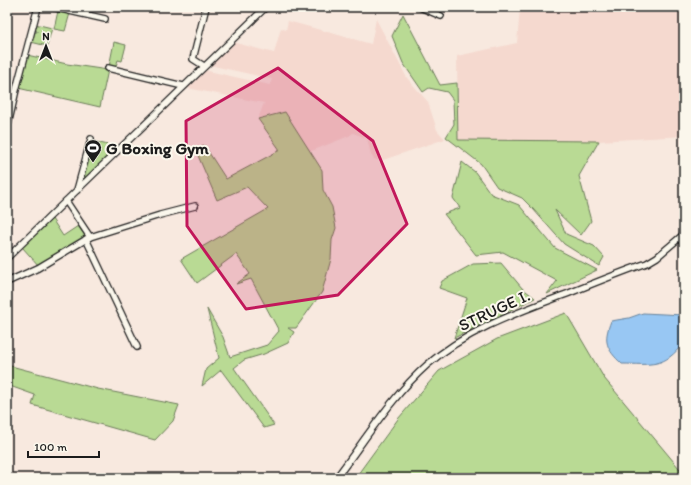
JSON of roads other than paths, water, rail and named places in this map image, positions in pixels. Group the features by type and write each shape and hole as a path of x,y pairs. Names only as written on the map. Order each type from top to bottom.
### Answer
{"street":[{"path":"7,129 38,7"},
{"path":"52,7 105,19"},
{"path":"204,66 193,59 206,7"},
{"path":"7,258 266,7"},
{"path":"420,7 441,16"},
{"path":"108,68 183,86"},
{"path":"77,190 91,139"},
{"path":"66,201 88,238 137,347"},
{"path":"7,282 38,268 88,238 160,215 195,206"},
{"name":"STRUGE I.","path":"336,478 387,408 427,365 442,353 464,338 489,324 646,263 657,257 684,234"}],"water":[{"path":"643,313 684,315 684,342 677,351 663,361 649,364 622,364 609,349 607,334 611,321 629,318"}],"place":[{"name":"G Boxing Gym","path":"93,163"}]}
